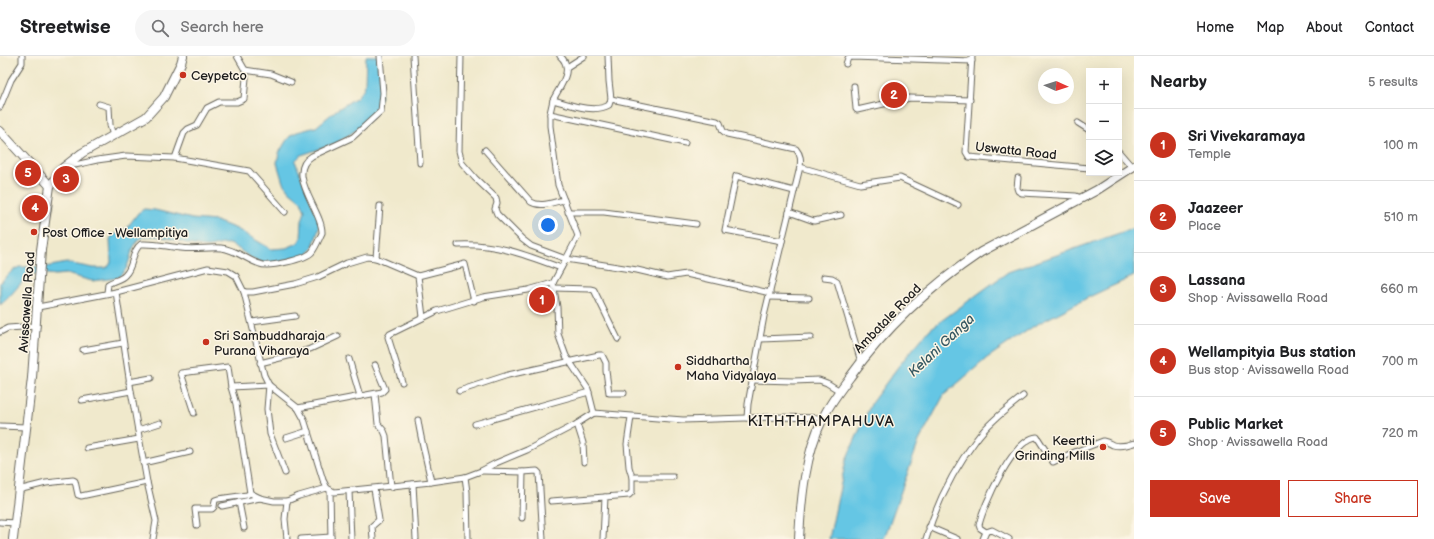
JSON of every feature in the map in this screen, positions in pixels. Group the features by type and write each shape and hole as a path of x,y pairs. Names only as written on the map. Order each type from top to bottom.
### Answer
{"main road":[{"name":"Avissawella Road","path":"13,539 37,326 41,250 50,186 64,167 82,153 146,117 164,97 183,56"},
{"path":"0,131 50,186"},
{"name":"Ambatale Road","path":"799,539 805,481 812,448 823,418 861,362 920,298 967,262 986,250 1097,190 1128,169"}],"street":[{"path":"0,107 11,80 22,63 22,56"},
{"path":"175,158 184,133 188,129 198,125 207,108 219,102 237,102 244,100 246,78 245,70 237,56"},
{"path":"108,293 108,284 127,274 135,251 141,244 182,248 221,248 232,250 248,260 262,266 275,265 308,256 312,252 322,233 322,230 321,220 314,208 302,178 302,166 312,156 354,137 381,111 383,93 380,56"},
{"path":"413,56 420,163"},
{"path":"461,56 459,151 462,163 496,198 497,214 522,240 530,246 566,259 637,270 667,277 686,274 769,295 809,298"},
{"path":"560,56 566,61 567,67 566,73 553,100 550,114 550,126 558,185 578,236 561,268 554,286 558,307 558,334 569,361 589,392 594,414"},
{"path":"567,67 584,56"},
{"path":"553,100 592,109 603,109 610,105 611,99 608,56"},
{"path":"846,64 848,58 852,57 972,59"},
{"name":"Uswatta Road","path":"972,59 966,152 969,157 1086,168"},
{"path":"245,70 271,74 292,82"},
{"path":"854,86 857,110 910,98 970,100"},
{"path":"611,99 717,121 720,123 723,131 727,134 796,149 801,158 769,295 748,404 747,418"},
{"path":"99,104 109,107 110,125 113,136"},
{"path":"550,114 685,143"},
{"path":"1078,123 1086,128"},
{"path":"485,150 531,202 542,205 564,200"},
{"path":"64,167 126,156 175,158 249,171 284,212"},
{"path":"1122,158 1128,169"},
{"path":"800,167 860,184 900,178 958,205"},
{"path":"782,241 725,230 736,176 794,191"},
{"path":"1018,178 1018,191 1076,196 1081,198"},
{"path":"376,258 380,206"},
{"path":"568,212 604,212 696,224"},
{"path":"789,212 814,221 841,215"},
{"path":"458,245 476,244 496,247 534,258 561,268"},
{"path":"244,292 253,292 295,284 318,277 347,263 367,257 376,258 418,276 465,264 474,301"},
{"path":"38,307 116,292 208,268 228,271 236,276 244,292 252,322 260,363 269,385 267,409 270,434 285,473"},
{"path":"418,276 423,317"},
{"path":"824,278 832,278 837,281 861,362"},
{"path":"402,382 388,337 390,334 437,311 474,301 483,297 554,286 590,288 594,290 618,339"},
{"path":"116,292 143,463 156,521 153,539"},
{"path":"252,322 295,316"},
{"path":"0,332 8,328 37,326"},
{"path":"260,363 304,351 338,336"},
{"path":"761,339 811,337"},
{"path":"83,350 123,343"},
{"path":"459,390 508,375 602,355 606,363 610,393 624,393"},
{"path":"349,359 360,396"},
{"path":"298,408 382,392 385,389 375,365"},
{"path":"194,413 181,374 228,367 231,387 236,404 250,492 260,498 274,501 287,501 299,496 328,489 334,492 374,489 465,477 527,450 594,414 683,420 823,418"},
{"path":"129,382 151,378"},
{"path":"753,380 793,382 819,380 840,391"},
{"path":"231,387 269,385 298,408 304,419 323,480 328,489 331,538 301,539"},
{"path":"82,400 131,391"},
{"path":"475,424 589,392"},
{"path":"375,394 378,424 386,436 391,487"},
{"path":"926,539 953,477 976,440 989,426 1023,396"},
{"path":"551,501 629,495 632,492 632,477 629,467 627,444 631,417"},
{"path":"418,420 420,436 424,445 431,482"},
{"path":"138,430 160,424"},
{"path":"577,424 583,443 584,462"},
{"path":"0,426 26,427"},
{"path":"286,438 308,431"},
{"path":"986,532 978,526 992,488 1011,457 1034,437 1039,438 1053,462 1103,441 1120,446 1134,443"},
{"path":"87,448 139,439"},
{"path":"143,463 190,452"},
{"path":"481,471 537,471 539,473 543,539"},
{"path":"522,518 523,472"},
{"path":"465,477 467,492 468,539"},
{"path":"632,477 673,477"},
{"path":"18,490 46,483 73,480 75,481 78,495 81,496 147,482"},
{"path":"413,484 416,539"},
{"path":"373,539 372,526 379,520 374,489"},
{"path":"349,491 351,539"},
{"path":"197,525 195,509 212,509 214,507 215,500 247,495 250,492"},
{"path":"603,539 604,497"},
{"path":"222,506 260,498"},
{"path":"287,501 285,519 287,539"},
{"path":"239,502 244,528"},
{"path":"0,522 15,523"},
{"path":"930,527 957,539"},
{"path":"983,539 986,532 992,530 1009,539"}],"water":[{"path":"366,56 379,56 381,95 372,117 364,125 335,144 301,155 295,161 320,224 312,249 307,255 269,264 258,262 250,258 236,247 229,244 205,247 162,237 146,236 140,239 135,245 126,269 118,278 92,281 66,274 33,274 26,278 0,305 0,283 12,271 19,267 45,267 67,263 93,268 105,268 109,266 111,262 110,239 112,236 126,229 138,213 144,209 155,210 192,219 216,221 237,229 271,249 286,248 296,244 301,239 302,221 305,211 301,201 289,191 283,183 277,163 279,153 291,135 316,127 335,111 357,97 364,88 365,84"},
{"name":"Kelani Ganga","path":"1134,228 1134,276 1089,297 1034,326 987,358 944,395 919,441 884,539 829,539 846,460 872,402 900,364 930,329 1008,272"}],"place":[{"name":"Ceypetco","path":"183,75"},
{"name":"Jaazeer","path":"894,95"},
{"name":"Public Market","path":"28,173"},
{"name":"Lassana","path":"66,179"},
{"name":"Wellampityia Bus station","path":"35,208"},
{"name":"Post Office - Wellampitiya","path":"34,232"},
{"name":"Sri Vivekaramaya","path":"542,300"},
{"name":"Sri Sambuddharaja Purana Viharaya","path":"206,342"},
{"name":"Siddhartha Maha Vidyalaya","path":"678,367"},
{"name":"Keerthi Grinding Mills","path":"1103,447"}],"district":[{"name":"KITHTHAMPAHUVA","path":"821,421"}]}
